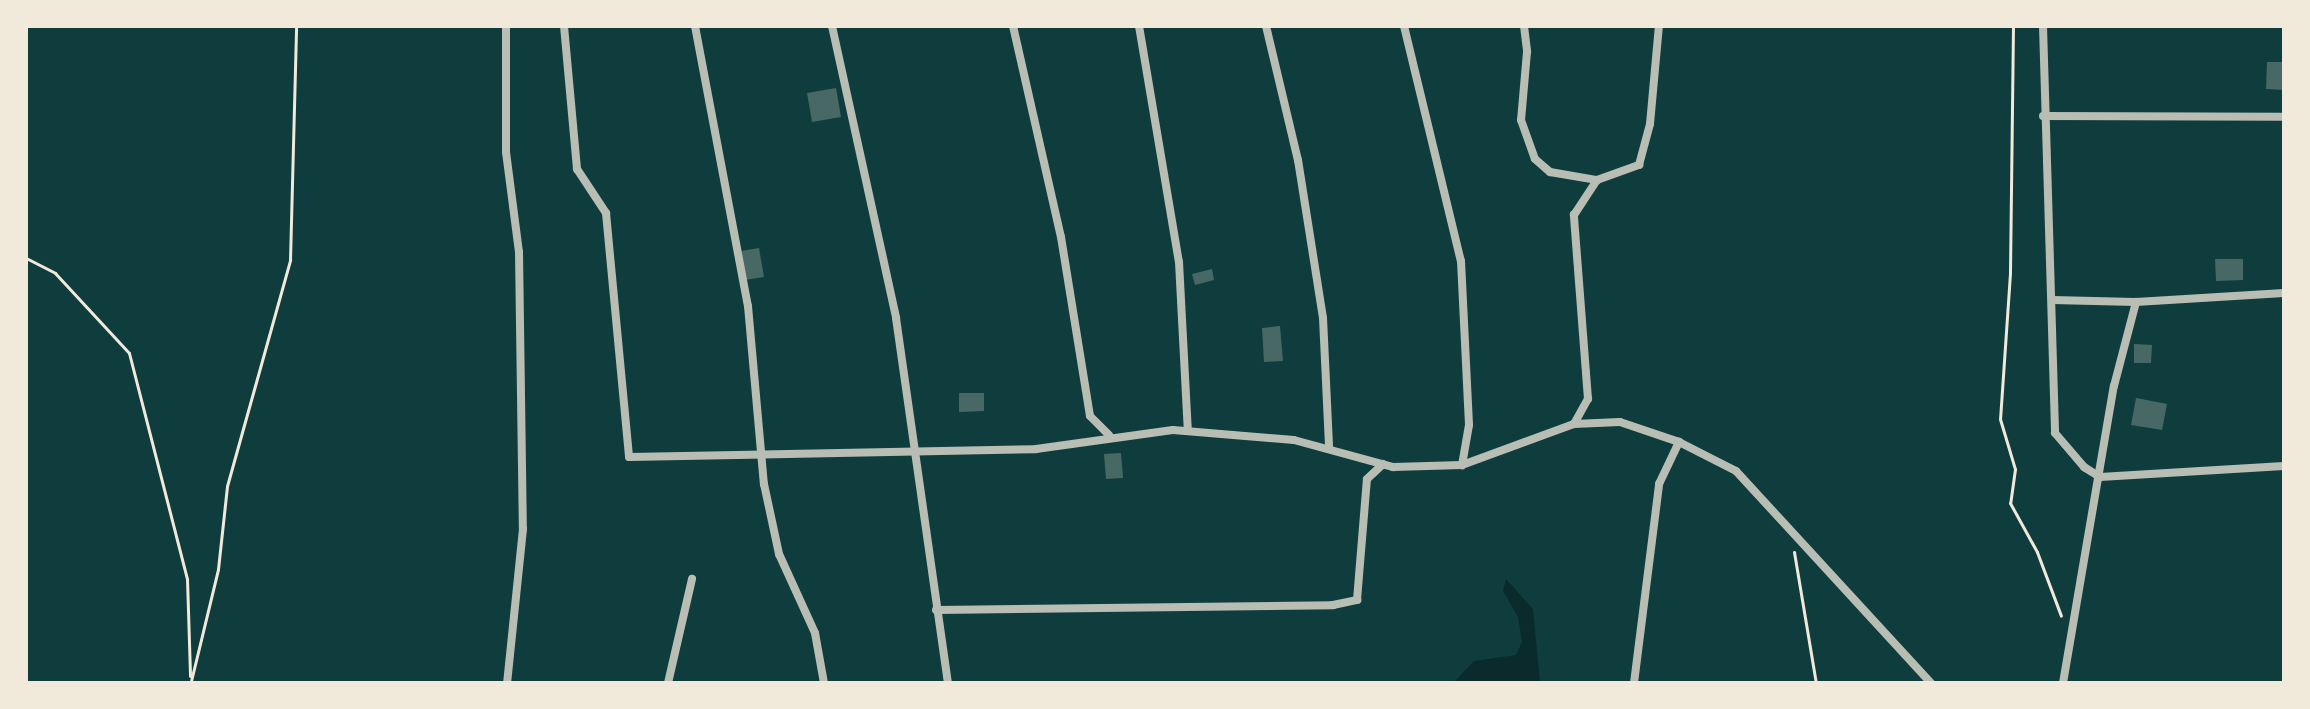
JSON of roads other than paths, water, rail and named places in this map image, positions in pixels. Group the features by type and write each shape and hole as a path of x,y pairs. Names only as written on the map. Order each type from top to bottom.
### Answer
{"street":[{"path":"506,26 506,152 519,252 523,529 507,683"},
{"path":"564,26 577,169 606,213 629,457 762,457 1036,449 1109,435 1188,431 1329,447 1383,464 1462,465 1574,424 1620,422 1679,442 1736,471 1931,683"},
{"path":"695,26 748,306 762,457 779,554 815,633 824,683"},
{"path":"832,26 896,318 912,451 948,683"},
{"path":"1013,26 1061,237 1090,416 1109,435"},
{"path":"1139,26 1179,262 1188,431"},
{"path":"1266,26 1298,160 1323,318 1329,447"},
{"path":"1404,26 1461,261 1469,425 1462,465"},
{"path":"1524,26 1527,52 1521,120 1535,159 1550,172 1597,180 1639,165 1650,124 1659,26"},
{"path":"2043,26 2043,116 2055,433 2084,467 2100,477 2284,466"},
{"path":"2043,116 2284,117"},
{"path":"1574,424 1588,399 1574,215 1597,180"},
{"path":"2052,300 2136,302 2284,293"},
{"path":"2063,683 2114,386 2136,302"},
{"path":"1634,683 1659,484 1679,442"},
{"path":"936,610 1333,605 1357,600 1367,479 1383,464"},
{"path":"668,683 692,579"}],"water":[{"path":"1506,579 1533,609 1540,683 1453,683 1474,661 1516,655 1522,642 1518,617 1503,591"}]}
